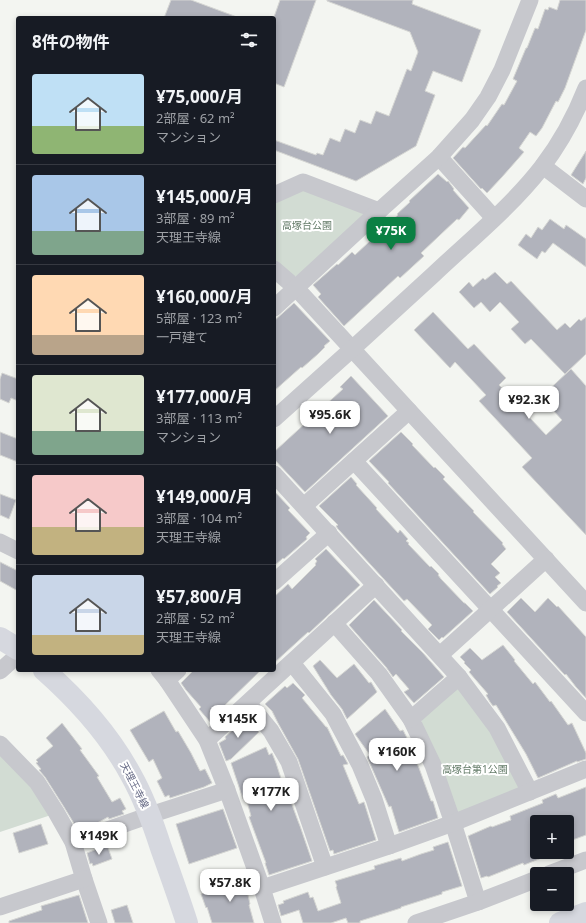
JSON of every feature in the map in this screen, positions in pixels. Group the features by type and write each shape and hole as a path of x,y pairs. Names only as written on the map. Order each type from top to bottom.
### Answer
{"main road":[{"path":"0,638 16,648"},
{"name":"天理王寺線","path":"46,672 80,704 105,733 132,776 150,815 187,923"},
{"path":"560,923 586,913"}],"street":[{"path":"276,306 439,157 472,120 488,97 502,70 530,0"},
{"path":"276,417 352,350 494,218 524,188 543,166 565,133 586,88"},
{"path":"439,157 494,218"},
{"path":"543,166 586,199"},
{"path":"276,194 303,182 379,211"},
{"path":"276,271 296,288 586,603"},
{"path":"304,506 409,411"},
{"path":"354,461 586,713"},
{"path":"276,481 304,506 459,677 497,728 530,792"},
{"path":"276,580 328,533"},
{"path":"440,655 546,559"},
{"path":"207,740 376,585"},
{"path":"334,623 379,674 411,719 433,764 478,902"},
{"path":"0,671 16,657"},
{"path":"292,662 333,714 360,765 374,799 389,846"},
{"path":"168,673 207,740 227,790 273,923"},
{"path":"411,719 459,677"},
{"path":"248,703 271,732 289,762 325,867"},
{"path":"0,744 37,782 73,842 84,879 100,923"},
{"path":"262,888 453,823 586,769"},
{"path":"73,842 227,790"},
{"path":"568,867 586,860"},
{"path":"0,908 84,879"},
{"path":"416,923 478,902 530,882"}],"green space":[{"name":"高塚台公園","path":"306,189 362,210 364,218 300,276 293,276 276,263 276,200"},
{"name":"高塚台第1公園","path":"455,688 463,689 494,733 520,785 517,792 463,814 456,811 421,726 422,719"},
{"path":"0,750 28,780 51,815 0,832"}],"building":[{"path":"171,0 191,0 234,16 165,16"},
{"path":"280,0 316,0 284,87 276,84 276,16 274,16"},
{"path":"413,0 412,4 481,30 462,82 433,71 425,91 435,95 416,146 356,181 276,151 276,141 316,155 317,153 323,155 330,138 340,142 345,129 355,133 360,120 371,124 376,111 389,116 407,69 411,71 418,52 410,32 327,1"},
{"path":"560,0 586,0 586,30 565,88 558,102 556,101 542,128 536,136 530,132 519,148 524,152 487,193 482,188 481,189 453,158 463,147 465,148 486,125 487,126 502,104 504,105 517,81 513,79 535,28 538,29 545,9 548,10 549,7 557,10"},
{"path":"586,151 586,178 583,184 571,175"},
{"path":"438,174 447,182 448,181 454,189 453,190 469,208 459,220 457,219 421,253 424,256 400,278 398,276 344,326 318,297 321,294 313,285 352,252 355,255 398,215 397,214 410,202 409,201"},
{"path":"550,219 564,229 566,225 586,239 586,267 553,243 545,253 542,251 537,259 518,245 526,234 531,238 538,227 542,230"},
{"path":"495,272 507,284 511,281 557,330 565,323 570,328 579,319 581,321 586,317 586,354 565,374 531,339 525,344 511,329 519,322 500,302 490,312 481,302 474,308 459,292 469,282 473,287 483,278 485,280"},
{"path":"294,303 330,341 318,354 276,389 276,319"},
{"path":"433,312 468,349 474,344 506,378 499,385 546,435 562,420 541,397 571,369 586,386 586,535 522,467 532,458 479,401 486,395 455,362 450,368 414,330"},
{"path":"2,373 16,378 16,400 11,398 9,403 0,399 0,379"},
{"path":"351,376 388,416 305,492 276,461 276,450 343,389 340,387"},
{"path":"0,432 16,438 16,461 0,455"},
{"path":"401,432 434,468 435,467 445,477 443,479 503,543 502,544 506,549 491,564 500,573 495,577 501,583 490,594 369,461"},
{"path":"351,477 357,484 356,485 377,508 376,509 398,533 400,530 408,539 406,541 409,543 408,544 430,567 431,566 439,574 438,575 441,579 473,611 443,638 442,637 439,640 428,629 432,625 407,599 404,601 338,529 336,526 338,525 319,506"},
{"path":"276,493 290,508 288,510 310,533 306,537 307,539 284,559 283,558 276,564"},
{"path":"0,494 16,500 9,519 0,515"},
{"path":"326,549 360,585 309,633 308,632 276,661 276,595 288,584 292,589 316,565 315,564 317,561 315,559"},
{"path":"0,562 16,570 16,590 0,581"},
{"path":"521,598 535,612 548,598 557,607 558,606 586,637 586,698 566,674 565,675 563,673 507,612"},
{"path":"374,600 444,677 414,703 404,692 409,689 396,674 393,677 349,625"},
{"path":"503,645 533,684 535,682 550,702 551,701 568,725 572,723 586,753 586,759 577,761 538,778 526,754 496,705 493,706 490,702 486,695 488,694 469,672 471,670 460,657 470,648 482,660"},
{"path":"320,660 337,678 354,664 369,683 371,682 377,692 347,719 313,666"},
{"path":"192,672 259,672 221,709 223,712 211,723 199,709 201,707 181,683"},
{"path":"293,683 305,695 302,698 327,727 341,756 343,755 347,762 348,764 343,765 359,804 364,802 376,840 334,854 333,850 330,851 298,759 272,711 265,704 285,686 287,688"},
{"path":"385,709 400,731 403,730 412,748 410,748 431,801 433,801 438,818 399,832 391,806 389,807 367,757 370,755 355,734"},
{"path":"164,711 176,732 178,731 200,771 205,769 212,783 170,798 169,795 165,797 157,781 162,778 153,759 149,762 130,730"},
{"path":"246,718 259,732 231,759 226,761 219,743 226,739 225,737"},
{"path":"62,723 82,749 80,750 99,776 97,777 112,802 120,798 126,809 122,811 124,814 109,819 108,817 78,830 36,763 38,762 36,760 53,746 46,738"},
{"path":"266,747 269,755 272,753 289,803 291,802 312,861 269,875 249,817 251,816 246,798 243,799 231,763"},
{"path":"586,787 586,835 574,839 574,815 530,815 530,859 539,859 524,865 523,863 488,877 481,878 468,836 491,826 492,827 511,820 510,816 543,803 542,800 556,794 558,798"},
{"path":"223,809 237,848 189,864 176,824"},
{"path":"41,824 48,844 19,853 13,833"},
{"path":"448,842 462,886 360,921 360,923 348,923 346,918 331,923 303,923 299,910 281,916 278,905 284,903 283,901 308,892 310,898 313,897 318,911 341,903 335,881 375,869 374,866 401,858 402,861 434,850 433,847"},
{"path":"107,845 112,859 93,866 92,863 90,864 87,853"},
{"path":"241,879 242,882 248,881 252,894 248,895 254,923 212,923 201,894 225,887 224,884"},
{"path":"79,895 88,923 9,923 9,921 42,910 41,906"},
{"path":"127,905 133,923 115,923 111,910"}]}
